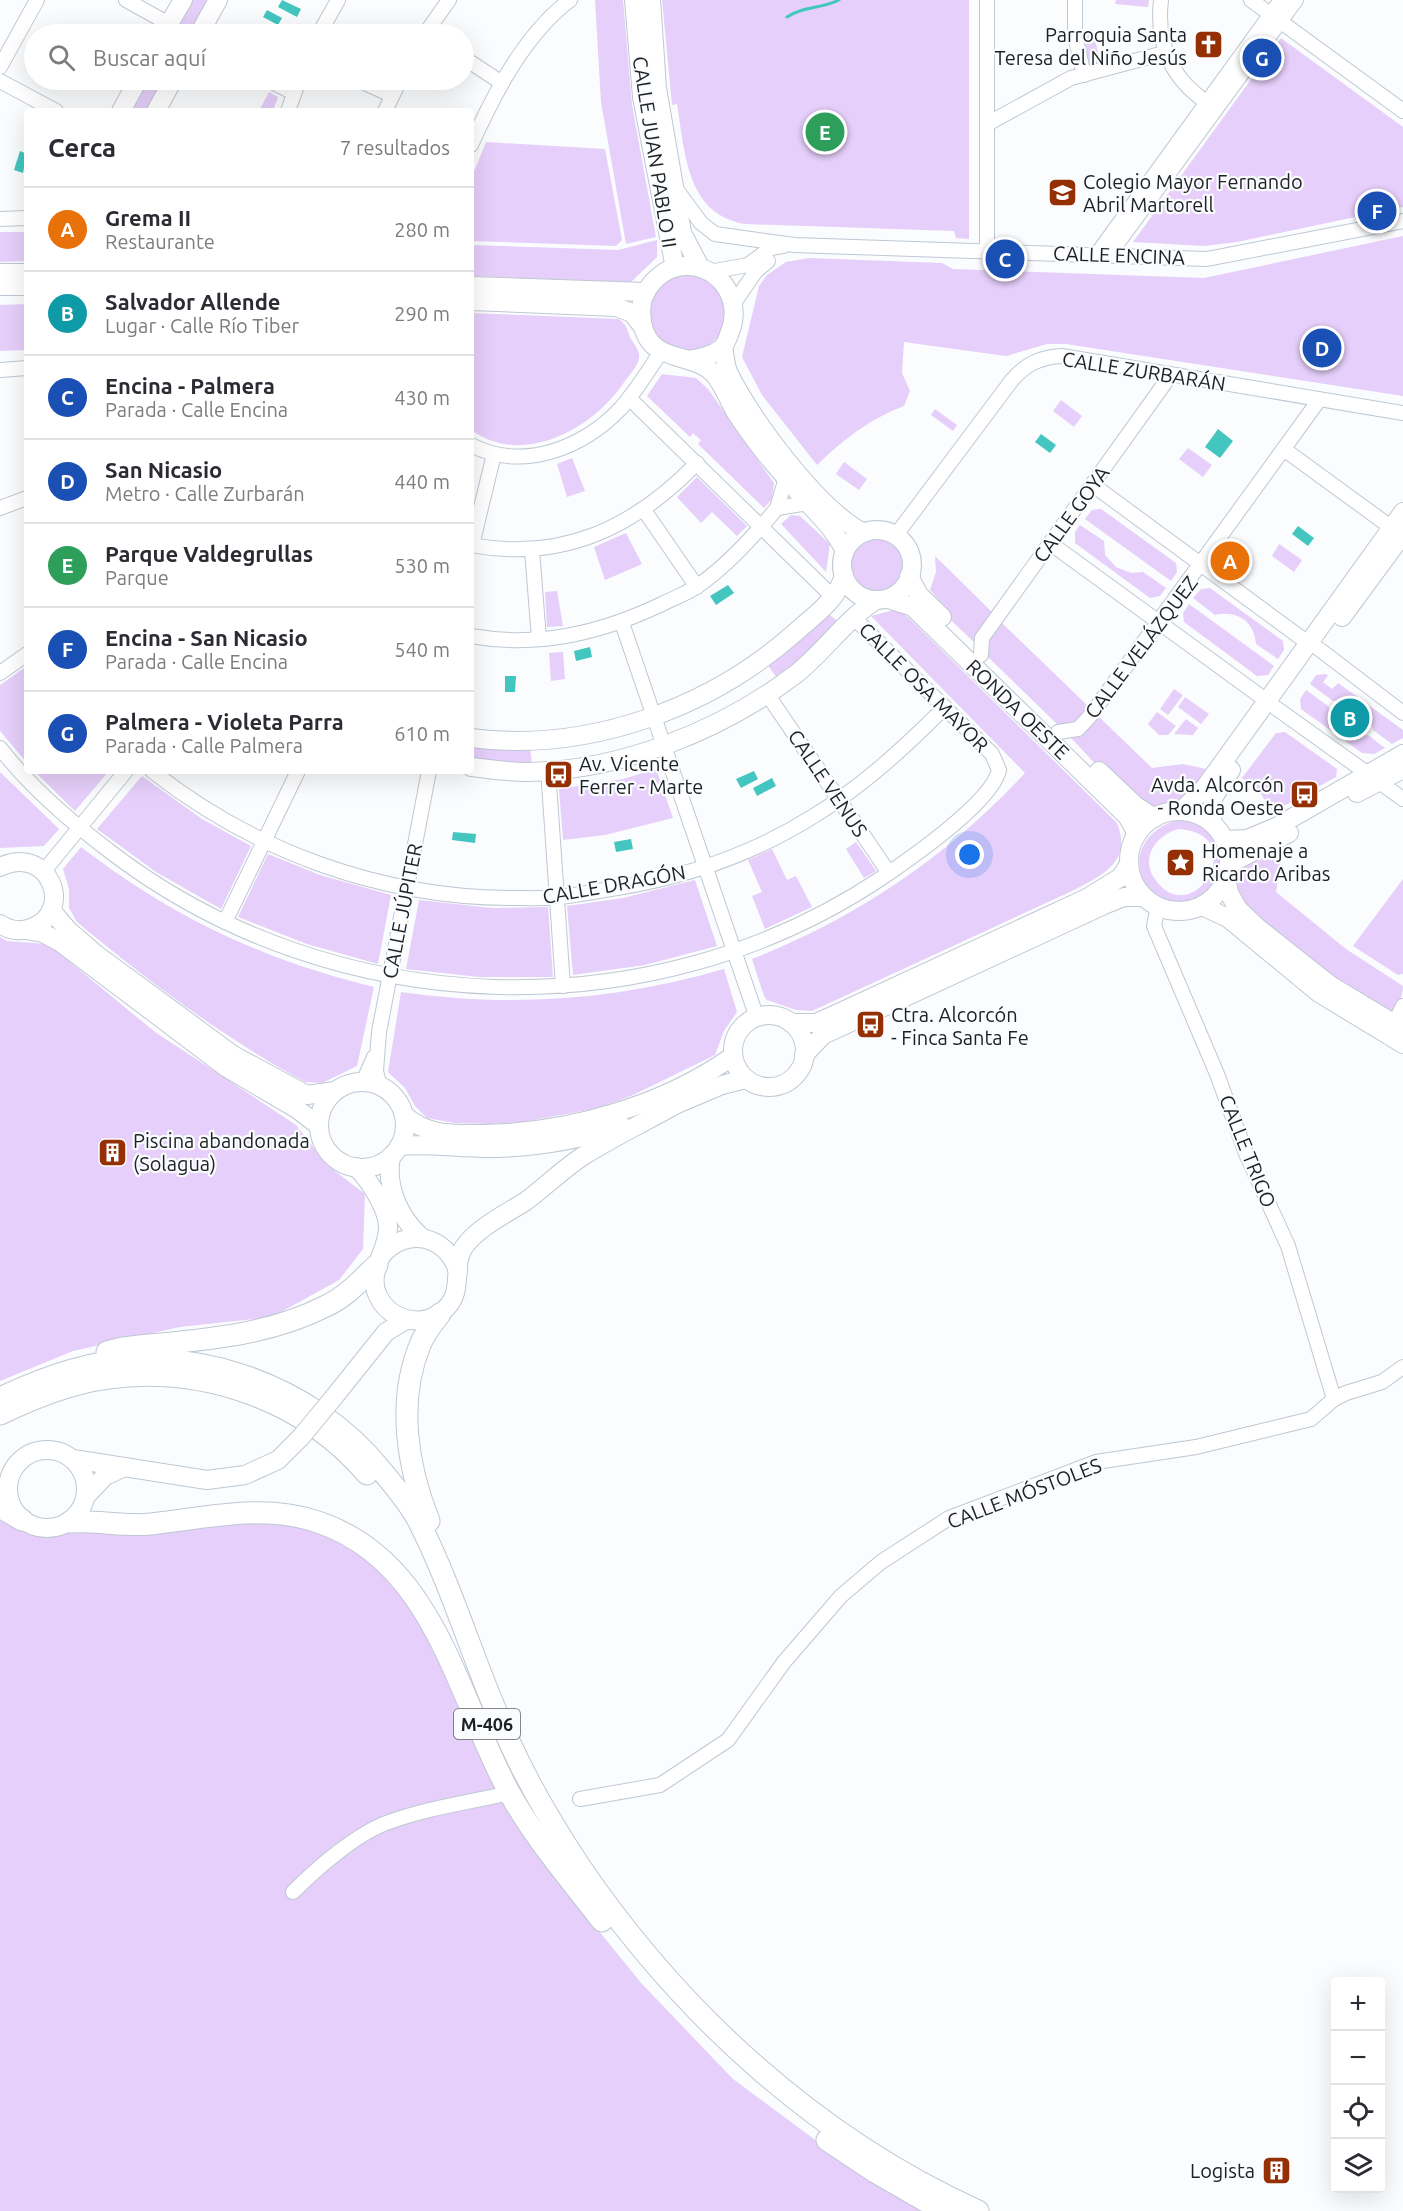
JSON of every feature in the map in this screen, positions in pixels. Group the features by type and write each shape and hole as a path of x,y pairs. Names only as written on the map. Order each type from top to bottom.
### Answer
{"highway":[{"path":"0,1389 56,1367 123,1348 248,1334 297,1318 328,1306 350,1290 379,1261"},
{"name":"M-406","path":"440,1314 420,1343 409,1382 406,1406 408,1437 418,1495 465,1614 471,1647"},
{"name":"M-406","path":"0,1398 74,1370 130,1361 160,1361 219,1368 246,1376 296,1398 355,1441 396,1488 418,1520 510,1744 539,1799 579,1864 669,1981 739,2053 812,2113 883,2159 978,2211"},
{"name":"M-406","path":"0,1414 64,1388 106,1378 139,1375 177,1377 229,1387 264,1399 327,1436 359,1465 386,1497 406,1528 477,1701 514,1780 558,1858 602,1921"},
{"path":"0,1508 22,1520"},
{"name":"M-406","path":"70,1522 97,1520 149,1524 210,1515 268,1512 318,1522 360,1542 392,1568 416,1596 434,1626 509,1793 554,1859 602,1921 661,1990 732,2063 816,2132 874,2172 943,2211"}],"main road":[{"path":"169,24 183,0"},
{"path":"205,24 218,0"},
{"name":"CALLE JUAN PABLO II","path":"634,0 642,97 675,268"},
{"name":"CALLE JUAN PABLO II","path":"651,0 657,88 682,233 705,269"},
{"path":"123,108 133,90"},
{"path":"158,108 168,90"},
{"path":"643,327 642,304 646,292 660,275 675,268 705,269 727,285 734,303 734,322 723,347 707,356 688,360"},
{"path":"0,273 24,273"},
{"path":"0,286 24,286"},
{"path":"474,286 646,292"},
{"path":"474,301 616,307 632,313 651,342 661,352 688,360 713,372 735,411 786,478 836,532 844,549 844,575 839,588 832,597 749,670 706,694 653,716 587,735 530,741 474,738"},
{"path":"723,347 730,375 770,438 836,514 862,532"},
{"path":"1181,811 1203,790 1271,704 1400,534 1403,512"},
{"path":"474,767 526,772 597,765 663,745 729,716 767,694 812,661 854,618 882,599 898,593 909,576 911,557 906,545 896,535 880,529 862,532 844,549"},
{"path":"844,575 854,592 882,599"},
{"name":"RONDA OESTE","path":"909,576 919,595 1058,732 1136,806 1155,818"},
{"name":"RONDA OESTE","path":"882,599 913,607 1127,816 1137,834"},
{"path":"1212,823 1213,798 1271,704"},
{"path":"1403,754 1373,778 1228,871 1220,890 1202,906 1172,911 1151,902 1124,897 1104,905 823,1035 804,1056 795,1075 776,1086 765,1087 746,1079 737,1069 733,1056 736,1037 741,1028 757,1018 772,1016 791,1023 816,1023 1087,898 1121,877 1129,864 1137,834 1155,818 1181,811 1198,814 1212,823 1225,840 1228,871 1229,893 1238,909 1330,985 1403,1027"},
{"path":"1225,840 1247,839 1276,827 1373,778 1403,769"},
{"path":"3,863 28,862 44,871 54,889 51,910 36,926 26,930"},
{"path":"1129,864 1134,882 1151,902"},
{"path":"1202,906 1228,918 1319,993 1403,1044"},
{"path":"51,910 68,930 97,955 233,1055 307,1095 335,1091 353,1083 371,1084 399,1103 404,1115 403,1136 388,1172 399,1211 421,1237"},
{"path":"0,924 16,930 43,933 60,942 226,1068 297,1108 319,1126"},
{"path":"791,1023 804,1044 804,1056"},
{"path":"404,1115 418,1126 452,1134 507,1133 548,1129 620,1112 714,1070 733,1056"},
{"path":"356,1167 381,1163 395,1151 420,1144 495,1149 540,1145 614,1128 722,1085 746,1079"},
{"path":"335,1091 323,1107 319,1126 326,1149 334,1158 356,1167 371,1183 388,1225 375,1285 378,1295 384,1306 406,1320 418,1321 440,1314 455,1295 463,1248 480,1231 527,1199 582,1156 675,1105"},
{"path":"379,1261 398,1241 421,1237 431,1240 449,1252 458,1271"},
{"path":"367,1353 378,1325 378,1295"},
{"path":"128,1466 105,1476 86,1496 77,1515 70,1522 45,1529 22,1520 9,1499 10,1475 17,1464 26,1456 44,1450 62,1453 73,1459 128,1466 207,1480 245,1475 278,1460 301,1437 386,1332 406,1320"},
{"path":"73,1459 81,1469 86,1482 86,1496"}],"street":[{"path":"0,67 37,0"},
{"path":"126,0 159,24"},
{"path":"325,24 338,0"},
{"path":"432,24 449,0"},
{"path":"474,139 502,83 532,40 570,0"},
{"path":"987,0 989,123 987,250"},
{"path":"1075,0 1075,36 1084,75"},
{"path":"1161,0 1164,52 1181,80 1208,103"},
{"path":"1251,0 1403,111"},
{"path":"1103,254 1275,18 1281,0"},
{"path":"1103,254 1208,103 1275,18 1296,0"},
{"path":"989,123 1071,78 1164,52"},
{"path":"474,65 502,83"},
{"path":"0,81 50,108"},
{"path":"288,90 294,93"},
{"path":"289,108 295,90"},
{"path":"380,90 391,95"},
{"path":"385,108 394,90"},
{"name":"CALLE ENCINA","path":"675,187 701,223 715,234 794,245 1207,259 1403,221"},
{"path":"0,219 24,218"},
{"path":"705,269 748,265 771,248 794,245"},
{"path":"734,303 756,270 794,245"},
{"path":"474,446 494,454 522,457 563,448 598,429 629,398 661,352"},
{"name":"CALLE ZURBARÁN","path":"896,535 1023,368 1047,357 1062,356 1170,376 1403,413"},
{"path":"0,370 24,368"},
{"name":"CALLE GOYA","path":"981,655 982,638 1170,376"},
{"path":"629,398 832,597"},
{"name":"CALLE VELÁZQUEZ","path":"1058,732 1072,731 1084,723 1202,565 1319,400"},
{"path":"1285,450 1400,534"},
{"path":"474,533 494,454"},
{"path":"474,545 532,550 589,537 618,526 644,510 672,488 697,463"},
{"path":"474,636 511,641 566,637 622,623 697,587 733,557 777,508 786,478"},
{"path":"1093,485 1403,713"},
{"path":"0,508 24,499"},
{"path":"777,508 808,503"},
{"path":"644,510 697,587"},
{"path":"1050,543 1403,799"},
{"path":"532,550 539,639"},
{"name":"CALLE OSA MAYOR","path":"26,774 78,827 144,877 225,922 300,953 389,977 475,988 562,986 646,974 734,952 815,917 889,873 950,826 985,794 997,777 997,761 992,754 854,618"},
{"path":"622,623 757,1018"},
{"path":"0,672 24,656"},
{"name":"CALLE VENUS","path":"767,694 889,873"},
{"name":"CALLE DRAGÓN","path":"156,774 211,813 264,842 318,865 406,889 476,897 557,898 639,884 705,868 782,834 840,798 899,752 945,707"},
{"name":"CALLE OSA MAYOR","path":"0,748 24,772"},
{"path":"548,770 562,986"},
{"path":"44,871 123,774"},
{"path":"225,922 297,774"},
{"name":"CALLE JÚPITER","path":"371,1084 376,1071 376,1052 389,977 428,774"},
{"name":"CALLE TRIGO","path":"1151,902 1154,926 1217,1074 1247,1156 1288,1246 1340,1396"},
{"path":"1403,1005 1398,1016 1403,1027"},
{"path":"1340,1396 1382,1382 1403,1367"},
{"name":"CALLE MÓSTOLES","path":"580,1798 660,1785 728,1740 784,1662 841,1596 881,1562 949,1518 1096,1462 1196,1447 1311,1419 1340,1396"},
{"path":"293,1892 314,1871 348,1846 387,1822 509,1793"}],"shaded area":[{"path":"188,0 212,0 199,24 177,24"},
{"path":"595,0 623,0 632,105 656,237 626,244 601,102"},
{"path":"662,0 969,0 969,239 956,238 954,231 745,224 725,218 711,208 700,194 692,178 686,160 677,104 672,105"},
{"path":"1116,0 1149,0 1148,7 1115,4"},
{"path":"1092,29 1101,63 1088,67 1082,31"},
{"path":"1281,38 1403,127 1403,207 1237,242 1204,246 1133,242"},
{"path":"139,90 163,90 153,108 129,108"},
{"path":"269,92 278,97 274,108 261,108"},
{"path":"486,142 605,149 622,240 616,246 474,241 474,172"},
{"path":"0,232 24,232 24,261 0,262"},
{"path":"1403,236 1403,396 1066,344 1047,344 1006,356 904,342 902,373 910,391 904,406 879,417 857,431 817,465 762,395 742,357 759,286 767,275 786,262 809,258 942,263 953,269 1204,278"},
{"path":"657,240 657,257 631,282 474,276 474,245 618,250"},
{"path":"680,273 696,273 710,279 721,290 727,304 727,320 721,334 710,345 696,351 680,351 666,345 655,334 649,320 649,304 655,290 666,279"},
{"path":"24,304 24,350 0,351 0,305"},
{"path":"474,313 618,319 625,324 637,349 638,361 634,370 612,398 595,414 577,427 535,444 513,445 492,441 474,432"},
{"path":"662,374 696,378 708,389 774,483 772,499 764,508 698,444 701,440 693,433 690,437 647,396"},
{"path":"1061,400 1082,416 1074,427 1053,411"},
{"path":"935,409 957,425 953,431 931,415"},
{"path":"1188,448 1212,465 1203,477 1179,459"},
{"path":"572,458 585,491 567,497 557,464"},
{"path":"844,462 867,479 859,490 836,474"},
{"path":"697,477 747,526 737,536 712,512 701,523 677,497"},
{"path":"1101,509 1176,563 1177,572 1171,581 1085,519 1092,510"},
{"path":"791,515 800,516 830,544 826,572 781,524"},
{"path":"1080,525 1104,541 1105,555 1116,567 1131,573 1143,572 1166,588 1160,596 1150,598 1075,543 1075,532"},
{"path":"626,533 642,564 605,580 594,547"},
{"path":"872,535 882,535 897,543 903,552 905,563 903,574 897,583 882,591 872,591 861,586 854,579 849,568 849,558 854,547 861,540"},
{"path":"1279,544 1302,560 1294,572 1272,556"},
{"path":"935,556 994,614 976,644 934,604 938,599 930,590 936,572"},
{"path":"1210,588 1283,641 1284,650 1278,659 1256,644 1252,629 1243,619 1230,614 1215,615 1193,598 1201,589"},
{"path":"557,591 563,626 547,627 545,592"},
{"path":"1189,604 1274,666 1268,675 1257,676 1184,622 1183,613"},
{"path":"894,610 909,618 1117,823 1121,848 1111,866 1094,880 1072,891 812,1011 796,1010 767,1000 752,959 829,924 865,904 899,881 965,831 1025,773 871,616"},
{"path":"826,612 842,625 779,681 767,664"},
{"path":"1000,621 1090,708 1080,722 1064,727 1057,724 986,655 986,640"},
{"path":"563,652 565,679 551,681 549,653"},
{"path":"24,668 24,759 0,731 0,685"},
{"path":"1326,674 1328,676 1323,682 1332,689 1338,683 1403,730 1403,738 1392,744 1373,730 1368,712 1363,707 1350,699 1333,701 1310,684 1316,675"},
{"path":"1174,689 1183,695 1168,715 1160,709"},
{"path":"1306,690 1328,706 1337,728 1354,737 1368,735 1385,748 1374,754 1362,753 1301,709 1300,699"},
{"path":"1185,697 1209,714 1201,724 1178,707"},
{"path":"1157,712 1176,726 1168,735 1159,735 1148,724"},
{"path":"1097,715 1152,768 1183,764 1211,770 1175,807 1162,809 1148,806 1118,786 1071,738 1078,735"},
{"path":"1186,719 1198,728 1193,735 1174,734"},
{"path":"1285,732 1337,769 1336,777 1273,812 1260,793 1242,778 1276,733"},
{"path":"474,744 530,746 532,767 474,765"},
{"path":"656,769 673,818 605,835 563,840 559,789 623,779"},
{"path":"0,772 59,829 44,846 0,848"},
{"path":"37,774 106,774 75,811"},
{"path":"142,776 202,819 251,846 221,909 156,872 97,829"},
{"path":"1178,820 1200,826 1215,837 1222,852 1223,869 1217,884 1207,897 1191,904 1172,903 1159,898 1146,885 1140,870 1139,860 1145,842 1159,828","holes":["1178,829 1200,834 1211,846 1214,860 1210,875 1200,887 1187,895 1172,894 1157,882 1152,874 1149,865 1152,850 1156,843 1169,832"]},
{"path":"856,842 876,871 864,878 846,849"},
{"path":"1277,845 1280,866 1276,892 1346,949 1403,986 1395,1019 1356,997 1240,904 1234,876 1241,866"},
{"path":"81,847 150,895 220,933 294,964 374,987 357,1066 322,1083 305,1082 187,1008 131,966 77,922 69,908 69,889 63,869"},
{"path":"772,849 787,880 796,876 812,907 765,929 752,896 762,892 748,860"},
{"path":"268,854 320,875 391,895 378,964 307,944 238,917"},
{"path":"1403,879 1403,974 1398,975 1353,946"},
{"path":"695,880 717,946 645,965 573,975 567,906 623,898"},
{"path":"419,900 492,908 548,907 553,977 479,977 406,969"},
{"path":"0,937 6,941 48,944 155,1032 296,1125 327,1165 365,1194 363,1249 339,1280 272,1317 180,1327 73,1351 0,1381"},
{"path":"724,969 737,1012 724,1031 715,1055 633,1095 599,1108 523,1122 454,1123 427,1118 415,1106 405,1088 388,1072 401,992 483,1000 564,998 644,988"},
{"path":"0,1514 19,1528 40,1537 73,1531 292,1520 351,1543 392,1574 434,1641 559,1882 642,1984 733,2079 861,2174 940,2211 0,2211"}],"water":[{"path":"282,0 301,9 297,17 278,7"},
{"path":"267,10 282,18 276,24 263,17"},
{"path":"20,151 24,153 23,173 14,170"},
{"path":"1218,429 1233,441 1220,458 1205,447"},
{"path":"1041,434 1056,445 1050,453 1035,442"},
{"path":"1298,526 1314,538 1308,546 1292,534"},
{"path":"728,585 734,593 716,605 710,596"},
{"path":"590,647 592,657 576,661 574,651"},
{"path":"505,676 516,676 515,692 505,692"},
{"path":"754,771 758,779 741,788 736,779"},
{"path":"772,778 776,786 757,796 753,788"},
{"path":"453,832 476,834 475,843 452,840"},
{"path":"631,839 633,849 616,852 614,842"}],"waterway":[{"path":"787,17 799,11 839,0"}],"place":[{"name":"Parroquia Santa Teresa del Niño Jesús","path":"1208,45"},
{"name":"Palmera - Violeta Parra","path":"1262,58"},
{"name":"Parque Valdegrullas","path":"825,132"},
{"name":"Colegio Mayor Fernando Abril Martorell","path":"1062,193"},
{"name":"Encina - San Nicasio","path":"1377,211"},
{"name":"Encina - Palmera","path":"1005,259"},
{"name":"San Nicasio","path":"1322,348"},
{"name":"Grema II","path":"1230,561"},
{"name":"Salvador Allende","path":"1350,718"},
{"name":"Av. Vicente Ferrer - Marte","path":"558,775"},
{"name":"Avda. Alcorcón - Ronda Oeste","path":"1305,795"},
{"name":"Homenaje a Ricardo Aribas","path":"1181,862"},
{"name":"Ctra. Alcorcón - Finca Santa Fe","path":"870,1025"},
{"name":"Piscina abandonada (Solagua)","path":"112,1152"},
{"name":"Logista","path":"1276,2170"}]}
